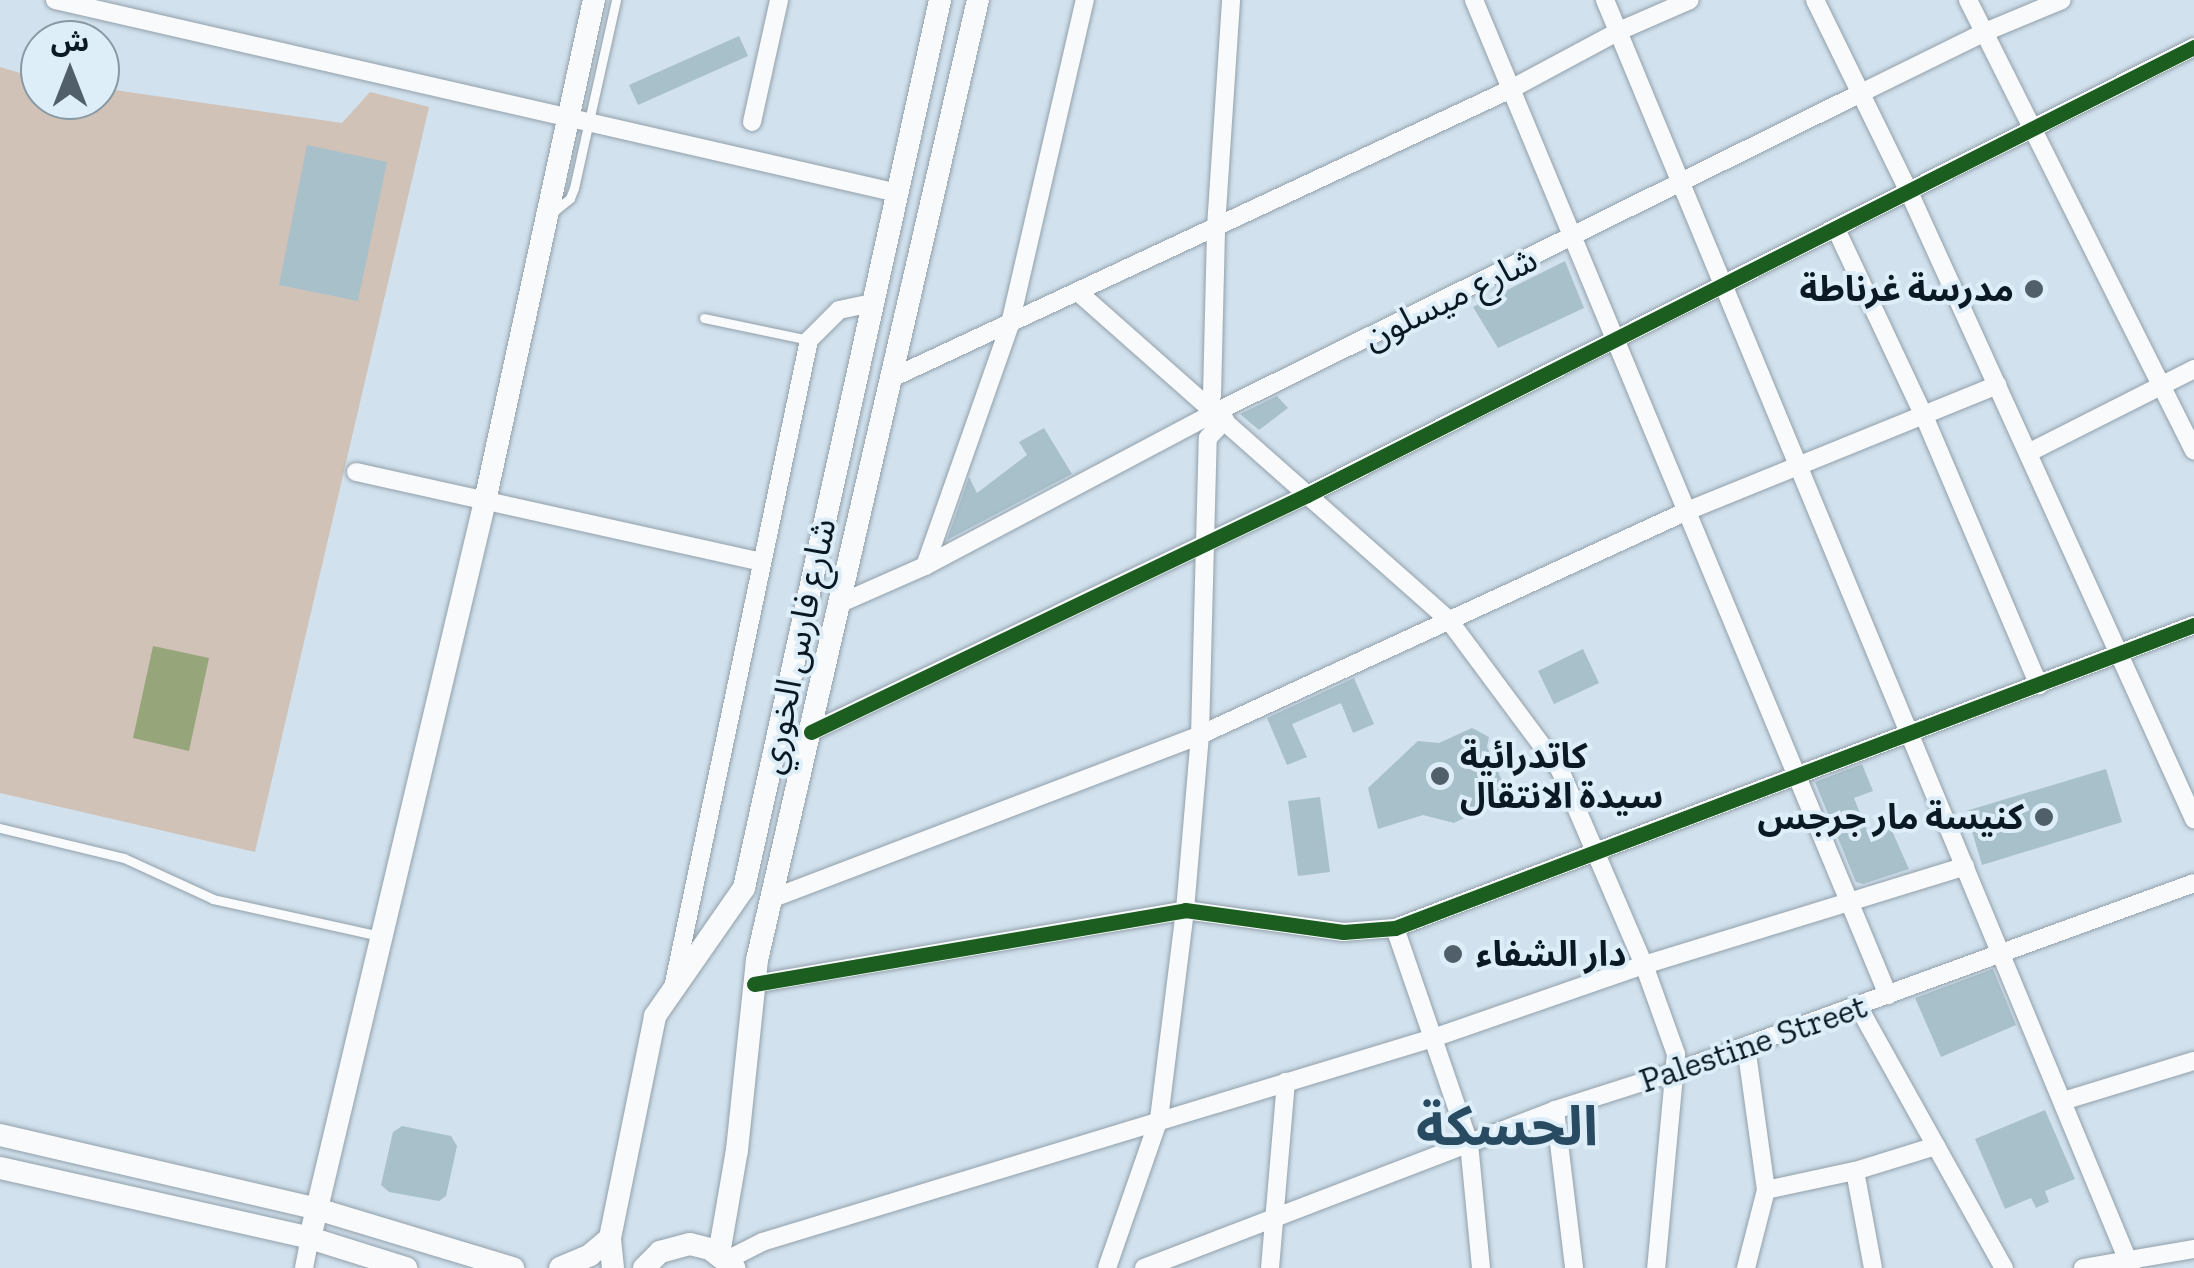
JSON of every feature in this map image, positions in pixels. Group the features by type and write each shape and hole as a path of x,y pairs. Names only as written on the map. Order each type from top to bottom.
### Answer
{"street":[{"path":"55,0 898,192"},
{"path":"304,1268 485,501 547,216 580,120 594,0"},
{"path":"752,122 779,0"},
{"name":"شارع فارس الخوري","path":"613,1268 610,1238 652,1026 674,986 728,916 744,888 940,0"},
{"path":"727,1261 754,984 978,0"},
{"path":"925,566 1010,324 1085,0"},
{"path":"1107,1268 1159,1119 1186,910 1200,734 1208,438 1216,412 1212,396 1216,227 1231,0"},
{"path":"1474,0 1888,994"},
{"path":"1605,0 2130,1264"},
{"path":"894,378 1511,89 1619,31 1690,0"},
{"path":"1815,0 1909,192 2194,820"},
{"path":"1968,0 2194,451"},
{"name":"شارع ميسلون","path":"841,603 925,566 1216,412 1860,93 1984,32 2062,0"},
{"path":"811,732 1616,342 2194,47"},
{"path":"1836,229 1924,416 2038,685"},
{"path":"1078,292 1448,618 1548,751 1644,965 1676,1054 1656,1268"},
{"path":"674,986 809,340 839,310 873,303"},
{"path":"2028,453 2194,369"},
{"path":"772,900 1200,734 1686,511 1997,385"},
{"path":"356,472 762,562"},
{"path":"754,984 1186,910 1343,932 1395,928 2194,625"},
{"path":"727,1261 762,1242 1433,1038 1644,965 1966,866"},
{"name":"Palestine Street","path":"1144,1268 1555,1110 1674,1072 2194,883"},
{"path":"1395,928 1470,1142 1480,1268"},
{"path":"1858,1006 2004,1268"},
{"path":"1746,1046 1766,1190 1746,1268"},
{"path":"2063,1101 2194,1061"},
{"path":"1270,1268 1286,1082"},
{"path":"1555,1110 1574,1268"},
{"path":"0,1135 317,1209 512,1268"},
{"path":"1766,1190 1855,1171 1936,1146"},
{"path":"0,1168 310,1238 406,1268"},
{"path":"1855,1171 1873,1268"},
{"path":"560,1268 590,1255 610,1238"},
{"path":"624,1268 690,1244 727,1261"},
{"path":"2083,1268 2130,1264 2194,1249"}],"lane":[{"path":"580,120 616,0"},
{"path":"704,318 809,340"},
{"path":"0,828 124,858 213,899 381,937"}],"shaded area":[{"path":"0,67 20,73 20,120 120,120 120,91 342,123 370,92 429,107 255,852 0,793"},
{"path":"153,646 209,658 189,751 133,738"}],"building":[{"path":"739,36 748,56 638,105 629,85"},
{"path":"307,145 387,162 358,301 279,285"},
{"path":"1565,261 1584,308 1498,348 1473,307"},
{"path":"1277,396 1288,408 1259,430 1240,414"},
{"path":"1044,428 1072,474 947,540 969,477 977,493 1027,455 1019,442"},
{"path":"1583,649 1599,683 1554,704 1538,671"},
{"path":"1354,678 1374,724 1353,733 1341,703 1292,724 1307,757 1287,765 1267,718"},
{"name":"كاتدرائية سيدة الانتقال","path":"1472,728 1489,737 1487,747 1509,796 1454,823 1423,815 1378,829 1368,788 1418,741 1439,743"},
{"path":"1862,764 1873,791 1854,798 1867,831 1882,826 1892,831 1909,869 1863,884 1856,882 1815,782"},
{"name":"كنيسة مار جرجس","path":"2106,769 2122,822 1982,865 1966,811"},
{"path":"1320,797 1330,872 1298,876 1288,801"},
{"path":"1993,969 2016,1025 1941,1057 1915,998"},
{"path":"2045,1110 2075,1179 2045,1191 2049,1202 2036,1208 2031,1198 2005,1209 1975,1139"},
{"path":"402,1126 451,1136 457,1146 446,1196 439,1201 389,1192 381,1185 393,1132"}],"cycle path":[{"path":"811,732 1307,495 2194,47"},
{"path":"754,984 1185,910 1343,932 1395,928 2194,625"}],"place":[{"name":"مدرسة غرناطة","path":"2034,289"},
{"name":"كاتدرائية سيدة الانتقال","path":"1440,776"},
{"name":"كنيسة مار جرجس","path":"2044,817"},
{"name":"دار الشفاء","path":"1453,954"}],"district":[{"name":"الحسكة","path":"1507,1127"}]}
